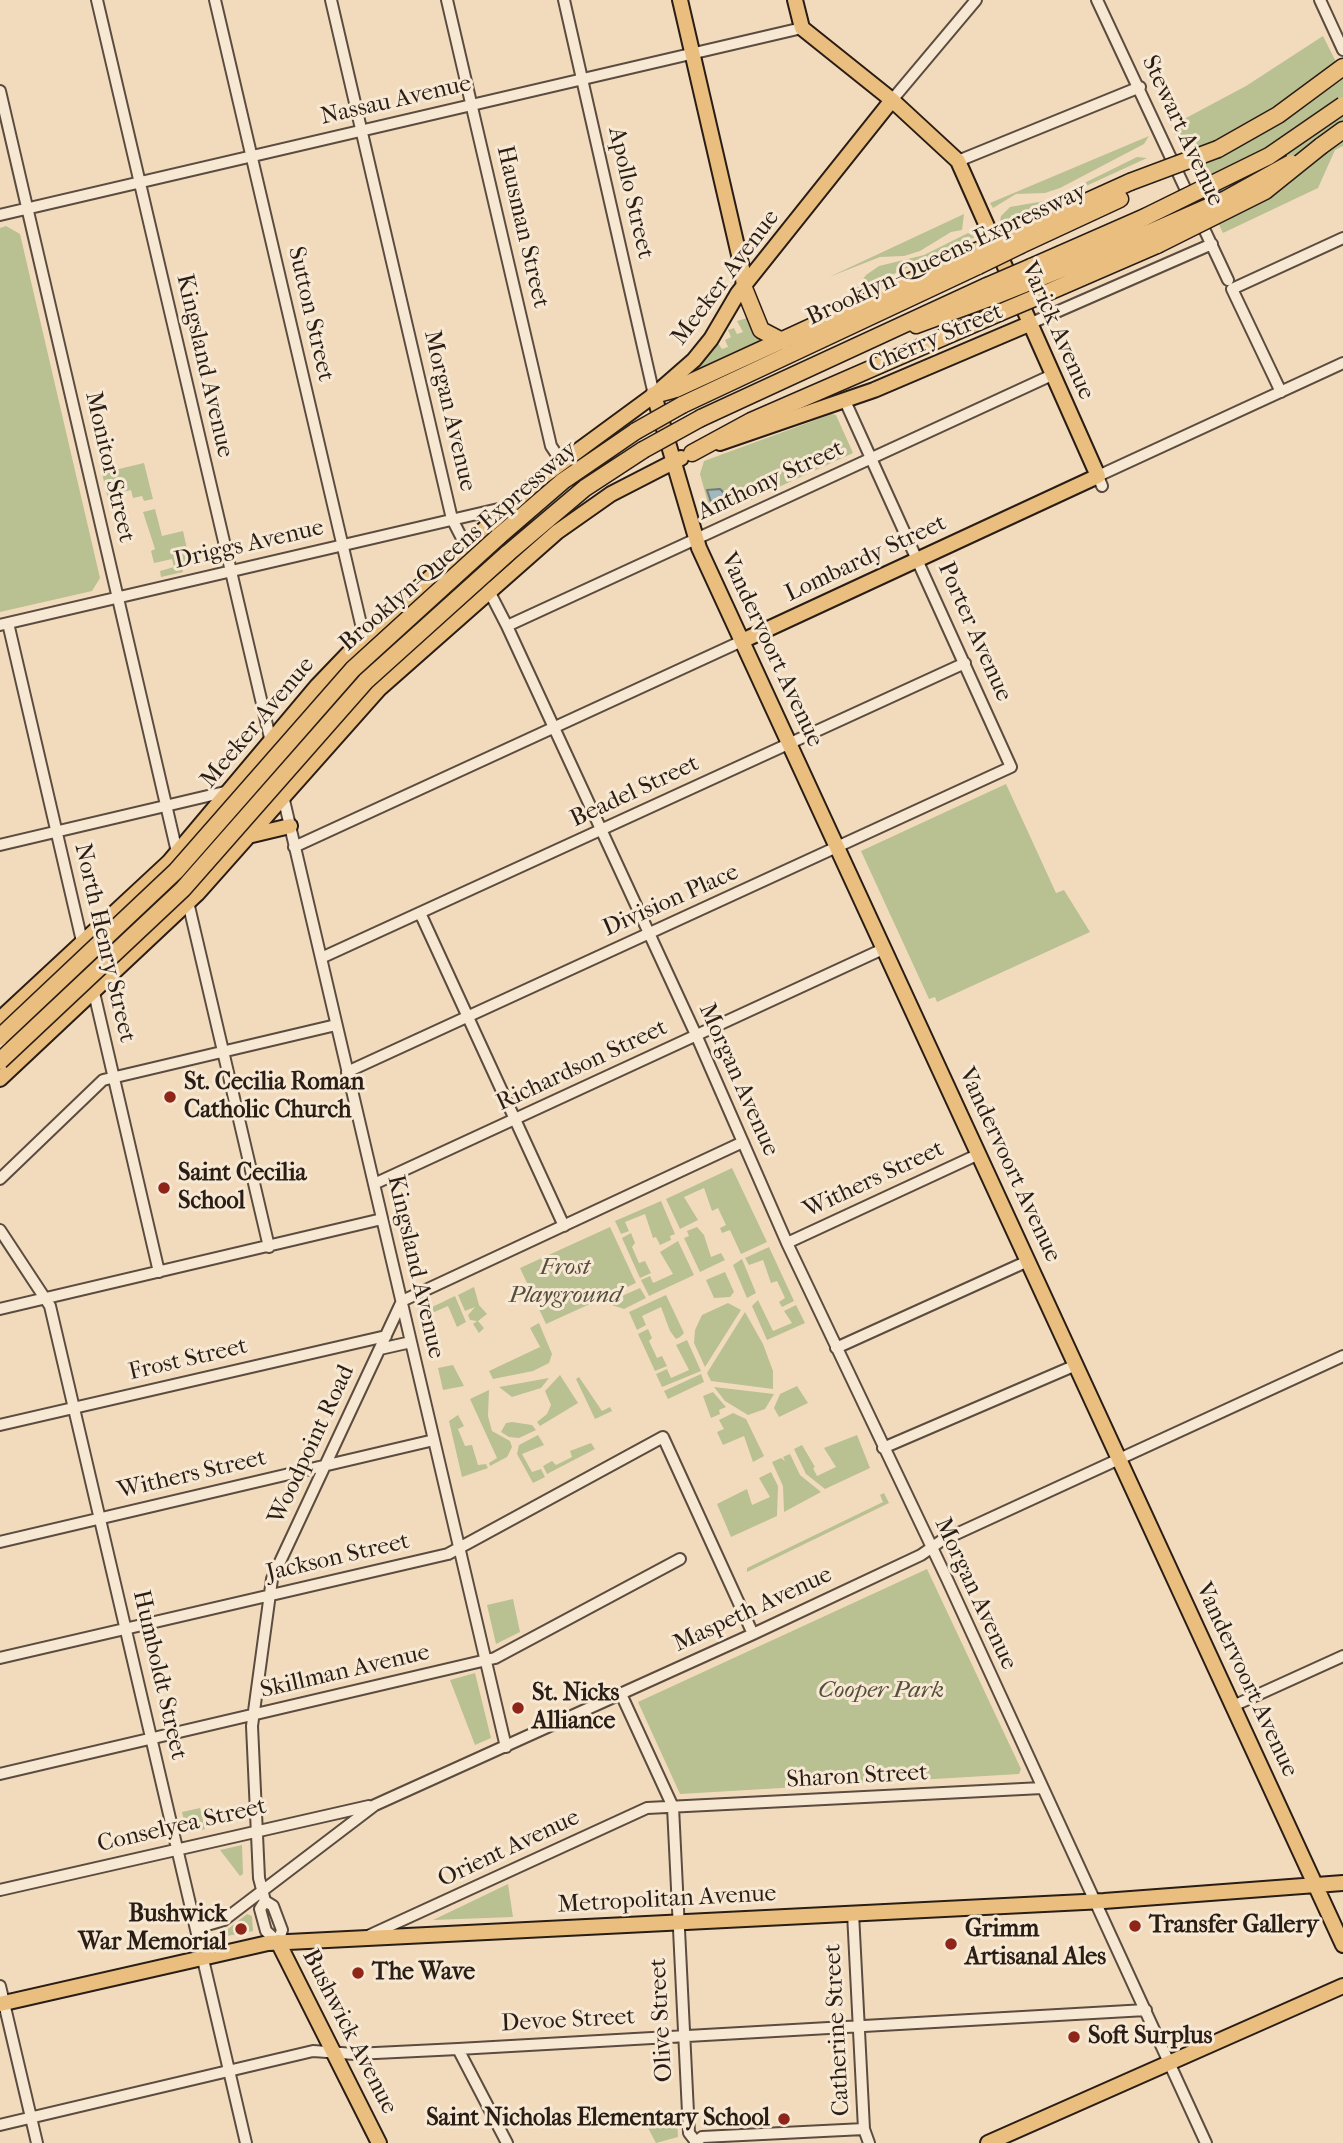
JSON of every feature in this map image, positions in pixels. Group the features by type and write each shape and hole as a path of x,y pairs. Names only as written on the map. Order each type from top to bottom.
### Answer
{"highway":[{"name":"Brooklyn-Queens Expressway","path":"0,1037 176,871 353,669 563,481 636,431 682,405 975,259 1217,149 1278,115 1343,67"},
{"path":"692,453 751,421 1044,294 1151,232 1343,105"},
{"path":"1151,232 1273,186 1343,130"},
{"name":"Brooklyn-Queens Expressway","path":"0,1061 183,889 366,681 577,494 643,450 701,418 893,331 935,320 989,291 1151,232"},
{"path":"654,396 676,389 975,259"},
{"path":"744,288 761,330 782,341"}],"main road":[{"path":"680,0 742,268 744,288"},
{"path":"795,0 802,28"},
{"name":"Varick Avenue","path":"802,28 892,100 958,162 1100,481"},
{"name":"Meeker Avenue","path":"0,1020 177,852 364,637 561,461 654,396 701,352 744,288 892,100"},
{"name":"Cherry Street","path":"674,462 692,453 845,401 1029,324"},
{"name":"Vandervoort Avenue","path":"654,396 696,538 1343,1945"},
{"path":"0,1079 188,902 372,696 545,541 584,511 674,462"},
{"name":"Lombardy Street","path":"742,641 918,560 1100,481"},
{"path":"247,836 290,826"},
{"name":"Metropolitan Avenue","path":"2,2004 203,1956 278,1942 1095,1900 1343,1883"},
{"name":"Bushwick Avenue","path":"278,1942 379,2143"},
{"path":"988,2143 1343,1986"}],"street":[{"name":"Kingsland Avenue","path":"97,0 271,742 284,762 283,796 294,847 506,1747"},
{"name":"Sutton Street","path":"215,0 364,637"},
{"name":"Morgan Avenue","path":"331,0 452,519 508,626 787,1243 932,1547 1206,2143"},
{"name":"Hausman Street","path":"447,0 551,446 561,461"},
{"name":"Apollo Street","path":"564,0 654,396"},
{"name":"Meeker Avenue","path":"892,100 976,0"},
{"name":"Stewart Avenue","path":"1097,0 1281,392"},
{"path":"1321,0 1343,50"},
{"name":"Nassau Avenue","path":"0,215 802,28"},
{"path":"958,162 1140,87"},
{"name":"Monitor Street","path":"0,91 177,852"},
{"path":"1230,285 1343,238"},
{"name":"Cherry Street","path":"1029,324 1212,244"},
{"name":"Lombardy Street","path":"1100,481 1343,363"},
{"name":"Anthony Street","path":"508,626 1052,375"},
{"name":"Porter Avenue","path":"845,401 1011,767"},
{"name":"Driggs Avenue","path":"4,624 507,507"},
{"name":"North Henry Street","path":"4,624 57,832 159,1272"},
{"name":"Lombardy Street","path":"294,847 742,641"},
{"name":"Beadel Street","path":"321,958 421,915 965,663"},
{"name":"Division Place","path":"347,1072 1011,767"},
{"path":"0,845 231,790"},
{"path":"188,902 269,1247"},
{"path":"421,915 564,1226"},
{"name":"Richardson Street","path":"374,1184 883,949"},
{"path":"0,1179 103,1080 336,1025"},
{"path":"402,1301 743,1142"},
{"name":"Withers Street","path":"787,1243 979,1154"},
{"path":"0,1309 382,1219"},
{"name":"Humboldt Street","path":"0,1230 50,1306 246,2143"},
{"path":"836,1348 1028,1261"},
{"name":"Woodpoint Road","path":"278,1942 282,1930 273,1906 263,1896 256,1831 253,1715 272,1579 402,1301"},
{"name":"Frost Street","path":"0,1425 386,1336"},
{"path":"380,1349 411,1342"},
{"name":"Maspeth Avenue","path":"197,1927 224,1920 263,1896 375,1805 753,1634 932,1547 1343,1356"},
{"path":"883,1448 1076,1365"},
{"name":"Jackson Street","path":"0,1658 448,1554 663,1437 753,1634"},
{"name":"Withers Street","path":"0,1542 434,1440"},
{"name":"Skillman Avenue","path":"0,1774 485,1660 680,1559"},
{"path":"1233,1706 1343,1656"},
{"name":"Olive Street","path":"621,1694 673,1807 689,2133 696,2143"},
{"name":"Sharon Street","path":"673,1807 1042,1788"},
{"name":"Conselyea Street","path":"0,1890 375,1805"},
{"name":"Orient Avenue","path":"364,1938 647,1808 673,1807"},
{"name":"Catherine Street","path":"853,1913 863,2129 869,2143"},
{"path":"0,1986 2,2004 37,2143"},
{"name":"Devoe Street","path":"0,2125 313,2051 458,2049 1146,2010"},
{"path":"458,2049 506,2143"},
{"path":"696,2143 709,2137 863,2129"}],"green space":[{"path":"1323,36 1343,76 1343,146 1335,150 1318,188 1223,233 1171,126 1246,86"},
{"path":"1149,136 1144,144 1060,188 1045,193 1016,194 993,208 990,203"},
{"path":"1137,157 1147,158 999,226 1001,216 1010,207 1050,200"},
{"path":"964,214 962,230 951,232 920,251 904,256 880,257 829,277"},
{"path":"6,226 20,234 100,578 92,591 0,612 0,228"},
{"path":"968,233 975,237 854,292 866,275 879,266 924,255"},
{"path":"747,318 761,342 683,381 715,339 722,349 728,347 725,340 731,337 728,330 734,328 737,334 743,332 737,321"},
{"path":"832,414 836,415 853,453 718,515 711,514 700,474 704,461"},
{"path":"144,463 153,499 144,501 142,496 133,498 131,490 119,493 121,501 109,504 102,473"},
{"path":"155,509 162,536 183,531 190,562 181,564 183,572 161,577 160,571 174,567 172,559 154,563 151,551 155,549 143,512"},
{"path":"1006,784 1056,893 1064,890 1090,932 937,1002 935,997 929,999 861,851"},
{"path":"732,1168 767,1242 741,1254 730,1230 722,1233 720,1228 726,1225 718,1208 712,1211 704,1188 684,1197 698,1220 680,1229 666,1199"},
{"path":"661,1201 675,1234 670,1236 671,1240 660,1245 656,1237 653,1238 645,1214 625,1222 629,1231 621,1234 615,1221"},
{"name":"Frost Playground","path":"610,1227 636,1283 546,1324 520,1268"},
{"path":"697,1227 704,1235 711,1257 721,1253 725,1260 700,1272 684,1238 689,1236 687,1231"},
{"path":"631,1233 635,1243 632,1247 639,1263 645,1261 651,1273 640,1278 622,1238"},
{"path":"678,1241 694,1275 649,1296 641,1280 650,1276 653,1283 673,1274 660,1252"},
{"path":"769,1247 794,1301 782,1307 779,1302 785,1298 777,1281 771,1283 763,1260 749,1265 745,1258"},
{"path":"742,1259 756,1293 747,1298 733,1265"},
{"path":"725,1272 734,1292 730,1297 714,1298 706,1280"},
{"path":"474,1287 479,1305 487,1314 478,1321 484,1328 479,1333 473,1324 477,1321 470,1320 468,1315 475,1307 465,1311 458,1295"},
{"path":"640,1288 646,1298 624,1309 606,1303"},
{"path":"666,1295 684,1333 676,1339 661,1307 642,1316 646,1325 637,1330 629,1312"},
{"path":"455,1296 466,1322 457,1327 448,1306 430,1314 434,1324 428,1327 426,1310"},
{"path":"758,1300 773,1331 792,1323 784,1311 796,1305 805,1323 767,1340 752,1306"},
{"path":"728,1303 741,1310 705,1367 694,1343 695,1330 702,1315"},
{"path":"745,1312 763,1344 773,1371 773,1389 711,1381 707,1373"},
{"path":"539,1323 552,1354 549,1363 533,1371 493,1379 489,1371 540,1347 545,1356 530,1328"},
{"path":"648,1329 652,1338 649,1341 657,1358 662,1356 667,1366 655,1371 638,1334"},
{"path":"687,1340 701,1371 662,1387 656,1374 667,1369 671,1378 689,1370 676,1345"},
{"path":"453,1365 464,1386 443,1390 438,1368"},
{"path":"701,1374 704,1382 668,1399 664,1391"},
{"path":"560,1375 578,1403 540,1426 537,1422 547,1414 551,1405 545,1391"},
{"path":"579,1377 602,1411 610,1407 612,1411 595,1419 576,1379"},
{"path":"549,1378 541,1388 512,1397 499,1387"},
{"path":"797,1386 808,1403 779,1417 774,1408 780,1394"},
{"path":"714,1387 774,1394 765,1409 748,1415 725,1401"},
{"path":"489,1390 488,1416 492,1431 510,1441 512,1447 507,1457 490,1466 489,1463 497,1458 470,1399"},
{"path":"713,1392 726,1407 711,1418 703,1396"},
{"path":"733,1413 746,1419 764,1456 753,1462 744,1436 723,1445 717,1432 724,1429 719,1420"},
{"path":"458,1415 464,1426 458,1429 465,1446 472,1445 478,1465 486,1464 488,1468 462,1477 449,1421"},
{"path":"506,1423 532,1425 536,1430 519,1438 509,1437 501,1432"},
{"path":"538,1435 544,1445 522,1454 532,1472 541,1469 545,1477 533,1483 517,1454 519,1445"},
{"path":"857,1435 870,1468 825,1489 806,1474 794,1449 802,1445 815,1467 813,1468 817,1476 836,1467 824,1448"},
{"path":"591,1443 595,1449 547,1474 543,1466 552,1461 556,1465 572,1457 570,1451"},
{"path":"790,1454 800,1475 821,1492 784,1512 783,1486 772,1462 781,1458 785,1461 783,1457"},
{"path":"771,1472 778,1486 777,1516 731,1537 717,1504 747,1489 752,1505 770,1497 759,1478"},
{"path":"884,1493 889,1503 747,1572 747,1568 883,1502 880,1495"},
{"name":"Cooper Park","path":"927,1569 1021,1769 1019,1774 680,1794 638,1702"},
{"path":"513,1599 520,1632 496,1644 487,1605"},
{"path":"475,1673 491,1738 475,1745 450,1680"},
{"path":"200,1808 205,1829 187,1833 182,1812"},
{"path":"242,1845 243,1874 240,1876 220,1850"},
{"path":"508,1884 513,1917 433,1920"},
{"path":"247,1914 252,1916 253,1931 227,1936 228,1929"},
{"path":"677,2119 678,2137 656,2143 646,2124"}],"water":[{"path":"720,489 733,502 717,509 712,505 707,490"}],"place":[{"name":"St. Cecilia Roman Catholic Church","path":"170,1097"},
{"name":"Saint Cecilia School","path":"164,1188"},
{"name":"St. Nicks Alliance","path":"518,1708"},
{"name":"Transfer Gallery","path":"1135,1926"},
{"name":"Bushwick War Memorial","path":"241,1929"},
{"name":"Grimm Artisanal Ales","path":"951,1944"},
{"name":"The Wave","path":"358,1973"},
{"name":"Soft Surplus","path":"1074,2037"},
{"name":"Saint Nicholas Elementary School","path":"784,2119"}]}
